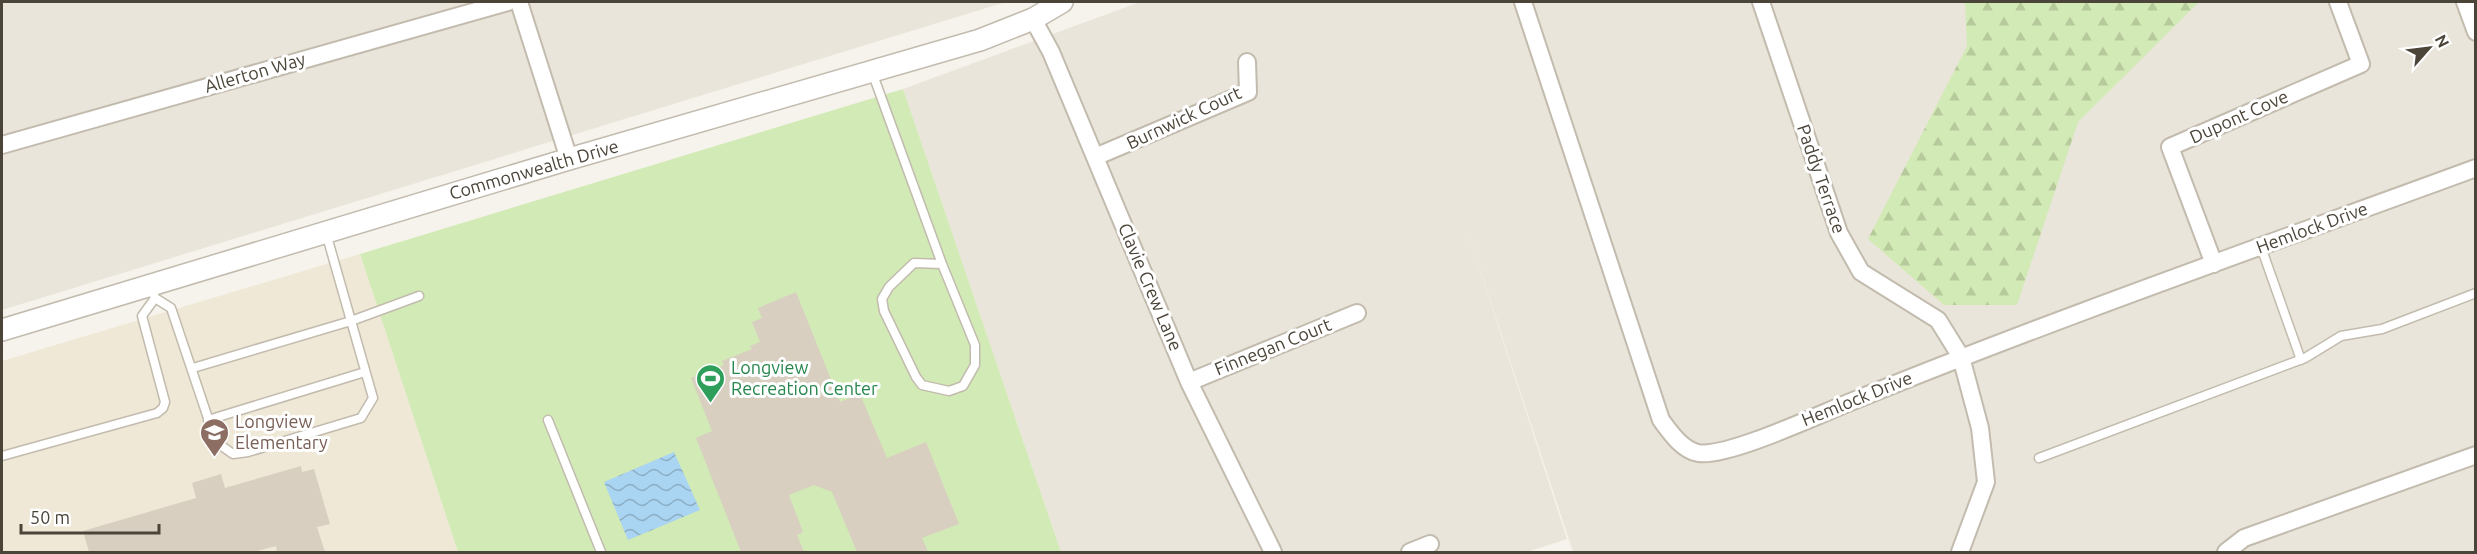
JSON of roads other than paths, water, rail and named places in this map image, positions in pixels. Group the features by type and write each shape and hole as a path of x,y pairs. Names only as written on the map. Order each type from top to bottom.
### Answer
{"street":[{"name":"Allerton Way","path":"2,145 508,2"},
{"path":"519,2 569,159"},
{"name":"Commonwealth Drive","path":"2,330 152,291 325,232 980,40 1033,19 1062,2"},
{"name":"Hemlock Drive","path":"1523,2 1661,420 1676,440 1697,453 1713,452 1759,439 1961,357 2475,168"},
{"name":"Paddy Terrace","path":"1761,2 1839,233 1861,272 1938,320 1961,357 1980,428 1986,482 1960,552"},
{"name":"Dupont Cove","path":"2214,264 2170,147 2361,64 2338,2"},
{"path":"2465,2 2475,33"},
{"name":"Clavie Crew Lane","path":"1033,19 1051,52 1189,382 1273,552"},
{"name":"Burnwick Court","path":"1095,157 1248,92 1247,62"},
{"name":"Finnegan Court","path":"1189,382 1357,313"},
{"path":"2226,552 2244,538 2475,455"},
{"path":"1410,552 1430,544"}],"lane":[{"path":"872,72 942,264 975,345 975,366 963,386 949,391 922,385 916,377 884,311 882,299 889,287 914,263 942,264"},
{"path":"2,456 157,413 163,408 165,402 142,316 152,291 171,308 216,442 233,453 248,452 361,418 373,398 325,232"},
{"path":"2261,247 2301,360"},
{"path":"2039,458 2301,360 2341,336 2382,329 2475,293"},
{"path":"193,368 351,321 419,296"},
{"path":"208,420 365,372"},
{"path":"548,420 601,552"}],"water":[{"path":"674,452 700,510 628,540 604,482"}],"place":[{"name":"Longview Recreation Center","path":"710,404"},
{"name":"Longview Elementary","path":"214,458"}]}
